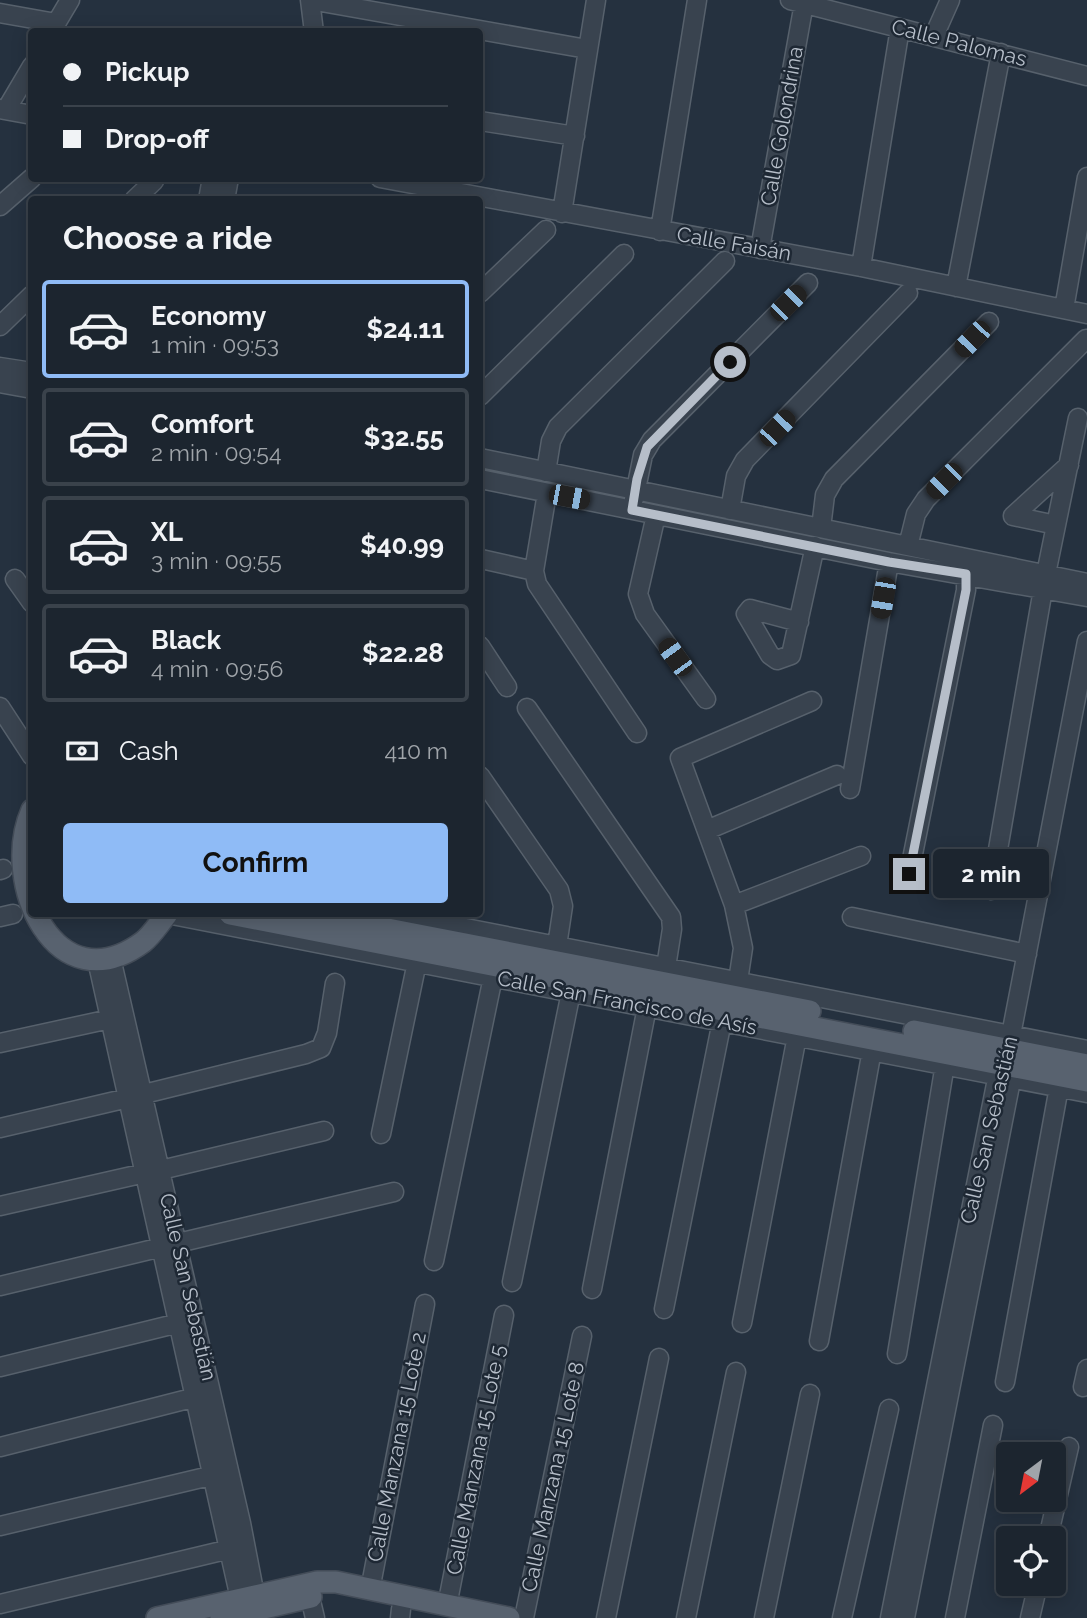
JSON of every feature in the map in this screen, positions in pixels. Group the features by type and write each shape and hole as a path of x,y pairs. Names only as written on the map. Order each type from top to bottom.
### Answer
{"main road":[{"path":"28,815 9,839 4,893 34,940 64,956 104,959 144,942 165,917"},
{"name":"Calle San Francisco de Asís","path":"246,917 1010,1056 1087,1065"},
{"name":"Calle San Francisco de Asís","path":"325,917 1010,1056 1087,1080"},
{"path":"221,1618 317,1582 336,1582 445,1612"},
{"path":"157,1618 250,1609 310,1597 338,1596 400,1614 445,1612 509,1618"}],"street":[{"path":"0,13 54,27 70,0"},
{"path":"314,28 310,0 468,28"},
{"path":"562,214 596,0"},
{"path":"660,231 697,0"},
{"path":"934,36 950,0"},
{"name":"Calle Palomas","path":"797,2 1087,76"},
{"name":"Calle Golondrina","path":"760,249 797,2"},
{"path":"861,267 900,27"},
{"path":"483,31 587,49"},
{"path":"956,287 1001,53"},
{"path":"28,72 3,110 28,114"},
{"path":"483,121 575,136"},
{"path":"1064,309 1087,177"},
{"path":"0,206 28,182"},
{"path":"138,196 153,182"},
{"name":"Calle Faisán","path":"400,182 471,196"},
{"name":"Calle Faisán","path":"483,198 861,267 1087,314"},
{"path":"483,290 546,230"},
{"path":"483,393 624,254"},
{"path":"546,472 551,441 558,427 725,261"},
{"path":"632,510 643,455 652,440 808,283"},
{"path":"730,510 736,476 745,460 908,293"},
{"path":"0,326 28,299"},
{"path":"821,528 825,495 834,480 989,322"},
{"path":"908,547 916,514 926,499 1086,339"},
{"path":"0,367 28,371"},
{"path":"0,383 28,388"},
{"path":"990,890 1044,581 1078,418"},
{"path":"483,459 908,547 1044,581 1087,597"},
{"path":"1056,525 1013,516 1069,465"},
{"path":"483,481 889,562 966,574 1087,583"},
{"path":"547,493 534,571 537,584 637,733"},
{"path":"656,515 638,594 640,604 706,699"},
{"path":"799,622 815,546"},
{"path":"483,559 534,571"},
{"path":"850,789 889,562"},
{"path":"909,874 966,590 966,574"},
{"path":"15,579 28,597"},
{"name":"Calle San Sebastián","path":"905,1618 1087,641"},
{"path":"483,651 507,687"},
{"path":"738,981 743,948 734,905 680,758 812,701"},
{"name":"Calle San Sebastián","path":"890,1618 1087,704"},
{"path":"0,707 28,750"},
{"path":"527,708 671,917 673,924 666,967"},
{"path":"707,830 837,775"},
{"path":"483,780 559,890 563,906 557,946"},
{"path":"734,905 860,856"},
{"name":"Calle San Francisco de Asís","path":"183,917 945,1064 1087,1050"},
{"name":"Calle San Francisco de Asís","path":"426,917 448,919 557,946 738,981 1010,1056 1059,1087 1087,1093"},
{"path":"852,917 1027,954"},
{"name":"Calle San Sebastián","path":"104,959 110,1019 136,1096"},
{"name":"Calle San Sebastián","path":"104,959 170,1245 241,1523 250,1609"},
{"path":"381,1134 417,962"},
{"path":"434,1261 493,977"},
{"path":"0,1128 306,1055 321,1048 327,1032 335,983"},
{"path":"512,1282 571,992"},
{"path":"592,1289 646,1007"},
{"path":"0,1043 110,1019"},
{"path":"664,1309 722,1021"},
{"path":"742,1322 797,1036"},
{"path":"819,1341 872,1050"},
{"path":"897,1354 945,1064"},
{"path":"1005,1382 1059,1087"},
{"path":"0,1206 324,1131"},
{"path":"0,1286 394,1192"},
{"name":"Calle San Sebastián","path":"170,1245 179,1323 230,1549 250,1609"},
{"name":"Calle Manzana 15 Lote 2","path":"370,1590 425,1304"},
{"name":"Calle Manzana 15 Lote 5","path":"445,1612 504,1315"},
{"path":"0,1367 179,1323"},
{"name":"Calle Manzana 15 Lote 8","path":"524,1618 582,1336"},
{"path":"606,1618 659,1358"},
{"path":"1083,1387 1087,1368"},
{"path":"686,1618 736,1372"},
{"path":"764,1618 810,1394"},
{"path":"0,1447 196,1397"},
{"path":"842,1618 889,1409"},
{"path":"955,1618 993,1425"},
{"path":"1051,1526 1069,1447"},
{"path":"0,1525 214,1475"},
{"path":"0,1604 230,1549"},
{"path":"1030,1618 1035,1596"},
{"path":"310,1597 315,1618"}],"route":[{"path":"730,362 647,447 637,479 632,510 889,562 966,574 966,590 909,874"}]}
